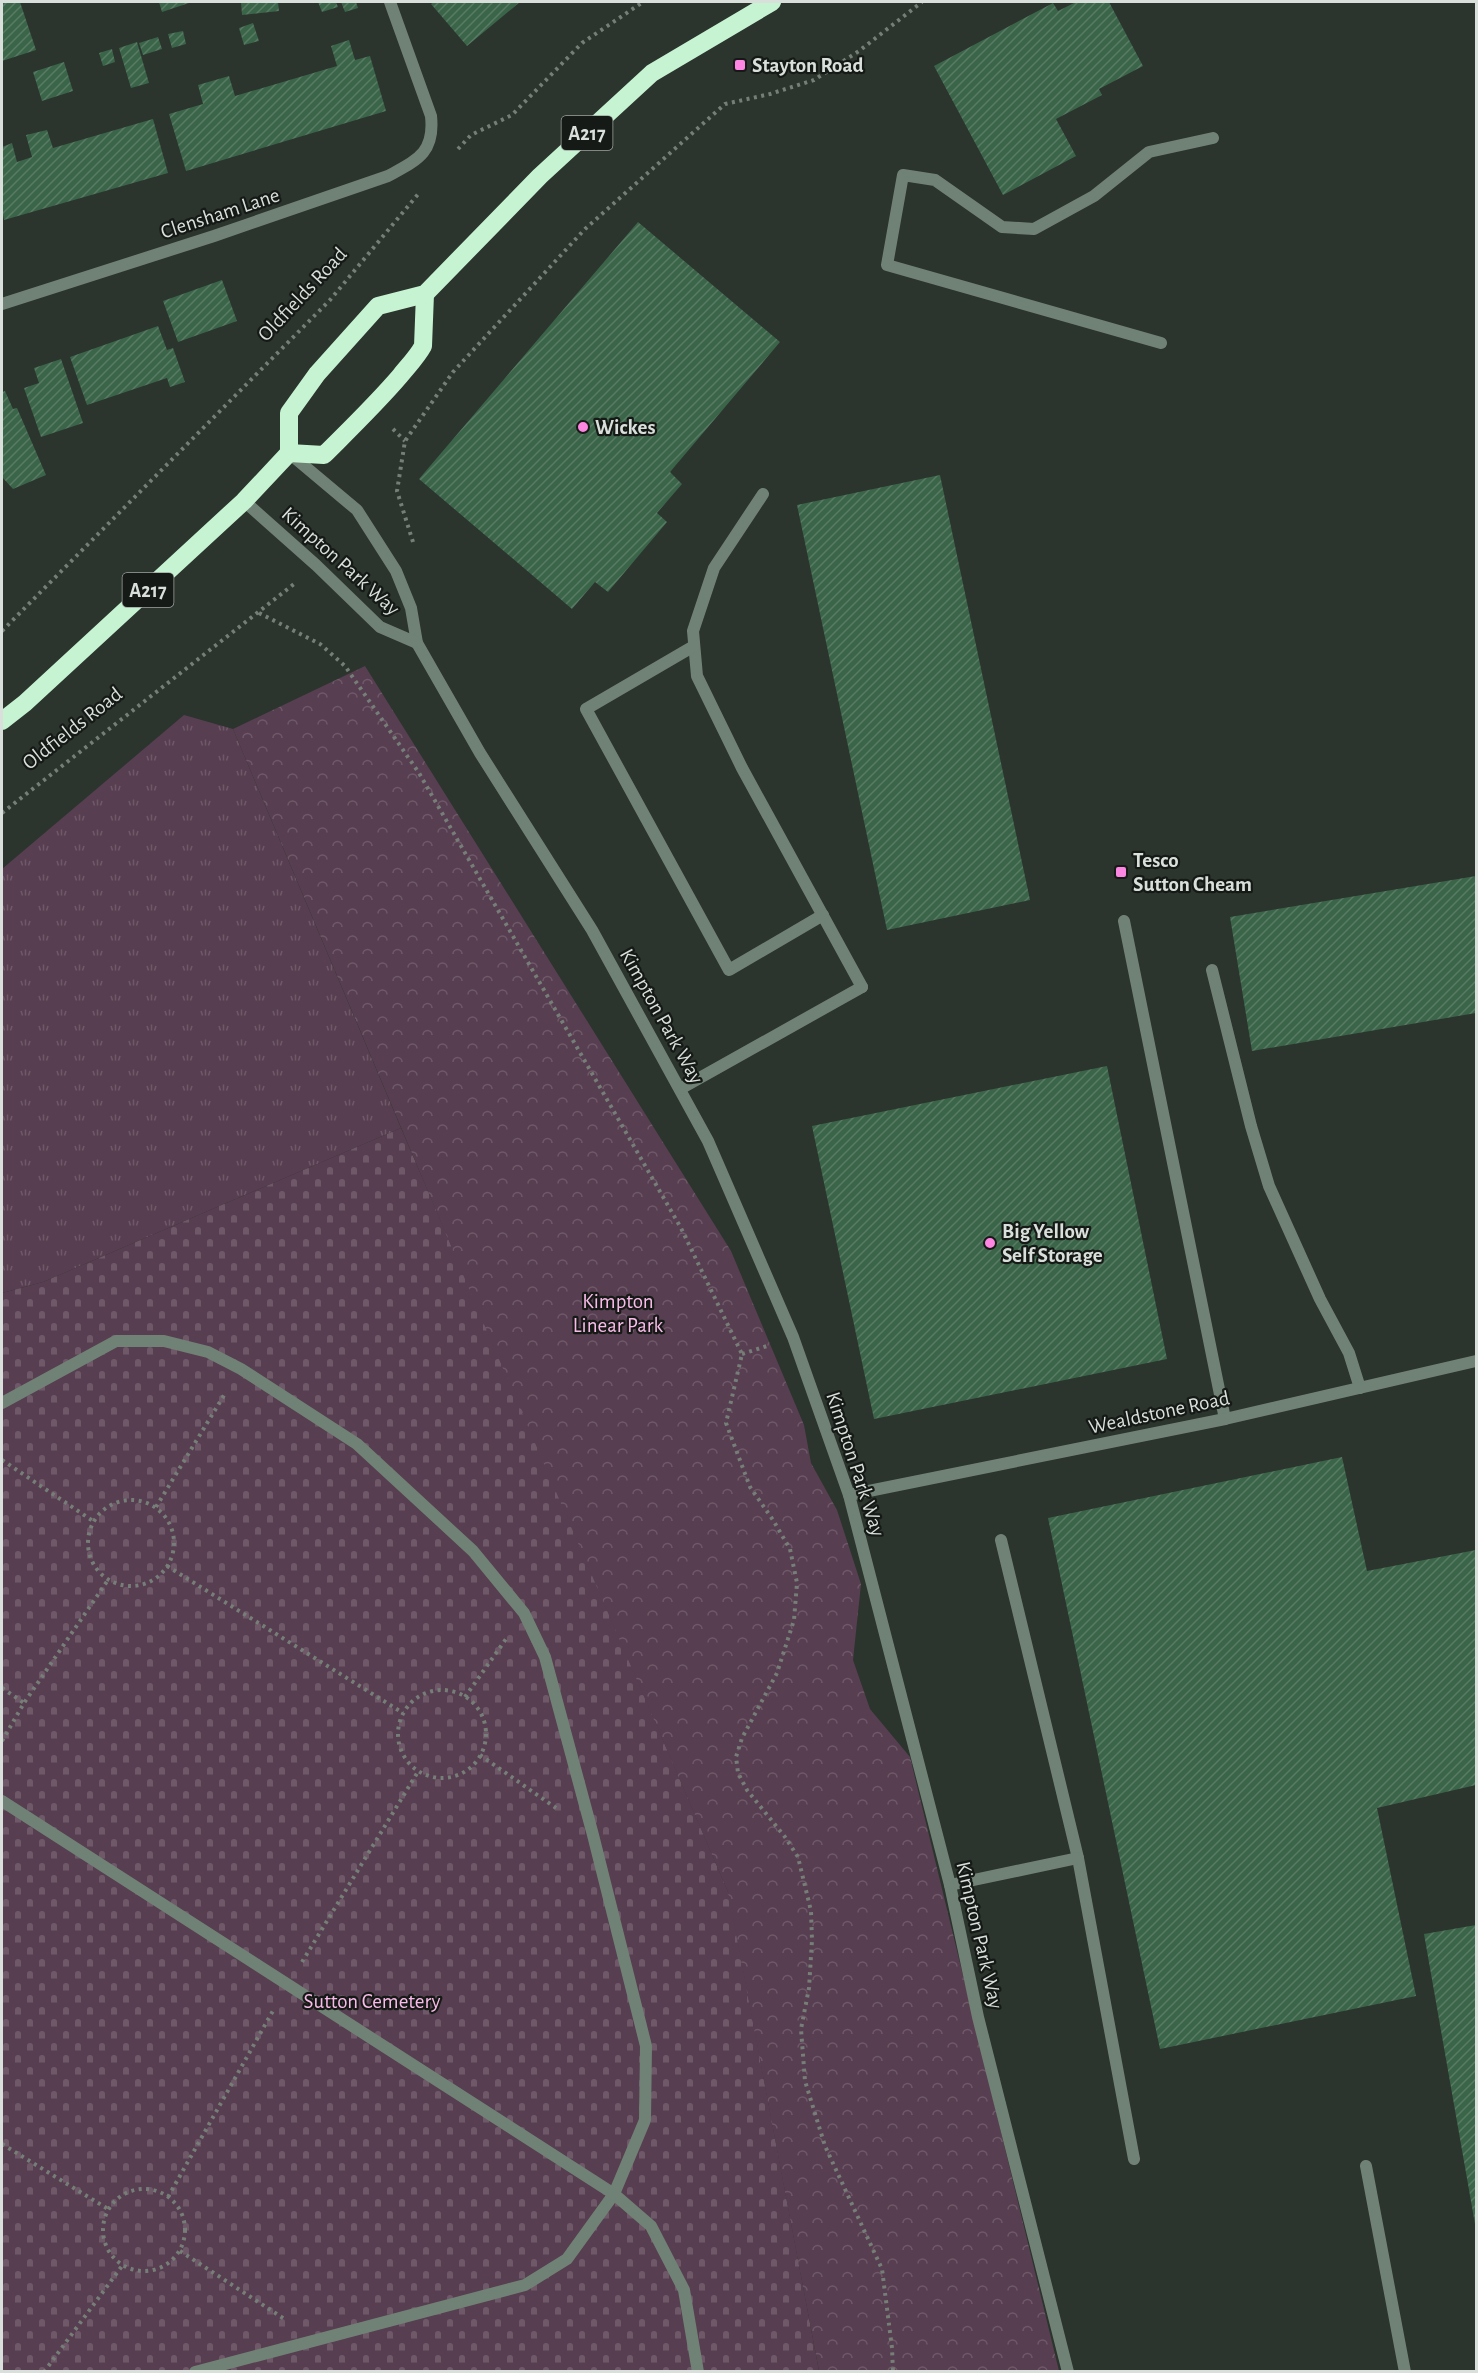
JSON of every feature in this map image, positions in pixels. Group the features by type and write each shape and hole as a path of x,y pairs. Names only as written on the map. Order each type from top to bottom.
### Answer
{"highway":[{"name":"A217","path":"425,294 540,176 652,73 772,2"},
{"path":"425,294 423,346 398,378 371,409 324,455 289,453 289,413 338,349 378,306 425,294"},
{"name":"A217","path":"2,721 25,703 244,501 289,453"}],"street":[{"name":"Clensham Lane","path":"2,304 214,236 388,176 410,164 426,150 433,133 431,116 390,2"},
{"path":"1161,343 887,265 903,175 935,180 1002,227 1034,229 1094,196 1149,152 1213,138"},
{"name":"Kimpton Park Way","path":"289,453 357,510 396,570 411,608 417,643 480,753 592,930 708,1140 793,1337 849,1495 950,1885 978,2017 1068,2372"},
{"path":"680,1089 862,987 742,768 697,676 693,631 714,568 762,495"},
{"name":"Kimpton Park Way","path":"244,501 316,565 380,627 417,643"},
{"path":"694,646 586,709 729,970 823,915"},
{"path":"1124,921 1225,1419"},
{"path":"1212,970 1248,1116 1269,1186 1320,1299 1349,1353 1360,1388"},
{"path":"2,1403 116,1341 164,1341 208,1352 241,1369 357,1444 473,1551 524,1613 545,1657 646,2046 645,2120 614,2194 567,2259 525,2285 195,2372"},
{"name":"Wealdstone Road","path":"849,1495 1225,1419 1476,1361"},
{"path":"1001,1540 1078,1858 1134,2159"},
{"path":"2,1801 614,2194 651,2226 684,2290 698,2372"},
{"path":"950,1885 1078,1858"},
{"path":"1366,2166 1405,2372"}],"path":[{"path":"456,152 471,135 513,115 582,43 643,2"},
{"path":"415,547 397,491 405,441 453,372 585,229 725,104 770,94 814,80 859,51 922,2"},
{"name":"Oldfields Road","path":"2,631 330,300 426,185"},
{"name":"Oldfields Road","path":"2,813 285,592"},
{"path":"259,613 320,644 345,666 419,773 681,1228 742,1354 726,1423 750,1487 790,1549 797,1583 794,1620 777,1673 742,1738 736,1757 738,1773 747,1790 786,1837 798,1857 811,1911 812,1940 809,1988 801,2029 805,2081 825,2146 882,2269 893,2372"},
{"path":"156,1507 241,1369"},
{"path":"2,1460 93,1521"},
{"path":"124,1500 140,1500 156,1507 167,1518 173,1532 174,1546 162,1574 149,1583 134,1586 119,1585 108,1580 96,1570 89,1556 87,1542 93,1521 110,1504 124,1500"},
{"path":"167,1566 403,1713"},
{"path":"2,1741 24,1702 108,1580"},
{"path":"465,1697 524,1613"},
{"path":"2,1688 24,1702"},
{"path":"441,1690 465,1697 481,1714 485,1728 485,1744 480,1755 471,1767 458,1775 443,1778 428,1776 411,1765 402,1753 398,1738 399,1723 403,1713 413,1700 426,1693 441,1690"},
{"path":"480,1755 593,1835"},
{"path":"2,2144 108,2209"},
{"path":"145,2189 168,2197 181,2211 185,2224 180,2251 171,2262 159,2270 144,2272 122,2266 107,2251 102,2237 102,2223 108,2209 118,2198 130,2191 145,2189"},
{"path":"180,2251 288,2320 307,2341"},
{"path":"44,2372 122,2266"}],"green space":[{"name":"Kimpton Linear Park","path":"365,666 731,1251 804,1425 811,1463 837,1510 861,1584 853,1660 870,1709 910,1757 1059,2371 819,2371 728,1892 486,1329 233,729"},
{"path":"184,715 233,729 401,1128 43,1282 2,1293 2,869"},
{"name":"Sutton Cemetery","path":"401,1128 729,1894 819,2371 2,2372 2,1293 43,1282"}],"building":[{"path":"2,2 20,2 36,50 2,61"},
{"path":"159,2 192,2 162,12"},
{"path":"241,2 278,2 279,11 242,15"},
{"path":"318,2 336,2 338,7 322,12"},
{"path":"341,2 356,2 358,8 345,12"},
{"path":"434,2 520,2 467,46 431,4"},
{"path":"1076,2 1109,2 1143,66 1099,89 1102,95 1056,119 1076,156 1003,195 934,66 1053,3 1058,11"},
{"path":"253,23 259,41 244,45 239,28"},
{"path":"183,31 186,44 172,48 168,34"},
{"path":"158,37 162,49 143,55 139,43"},
{"path":"349,40 355,60 370,56 386,111 186,171 169,114 203,104 198,85 229,76 235,96 337,66 331,46"},
{"path":"137,42 149,83 131,88 119,48"},
{"path":"112,49 115,62 103,66 99,53"},
{"path":"64,62 73,91 42,101 33,72"},
{"path":"153,119 168,173 4,220 2,147 12,143 17,162 32,157 26,135 47,130 53,148"},
{"path":"638,222 780,342 670,472 682,484 657,513 667,522 608,592 595,582 572,609 419,479"},
{"path":"222,280 237,321 178,342 163,301"},
{"path":"158,326 167,350 173,348 185,382 170,387 167,378 87,405 70,357"},
{"path":"61,359 83,423 41,437 24,388 39,383 34,368"},
{"path":"5,391 13,409 17,408 46,475 13,489 2,477 2,392"},
{"path":"940,475 1030,900 887,930 797,505"},
{"path":"1476,876 1476,1013 1252,1051 1230,917"},
{"name":"Big Yellow Self Storage","path":"1107,1066 1167,1359 874,1419 812,1126"},
{"path":"1342,1457 1367,1571 1476,1550 1476,1785 1377,1808 1416,1996 1160,2049 1048,1518"},
{"path":"1476,1925 1476,2224 1475,2224 1424,1934"}],"place":[{"name":"Stayton Road","path":"740,65"},
{"name":"Wickes","path":"583,427"},
{"name":"Tesco Sutton Cheam","path":"1121,872"},
{"name":"Big Yellow Self Storage","path":"990,1243"}]}
